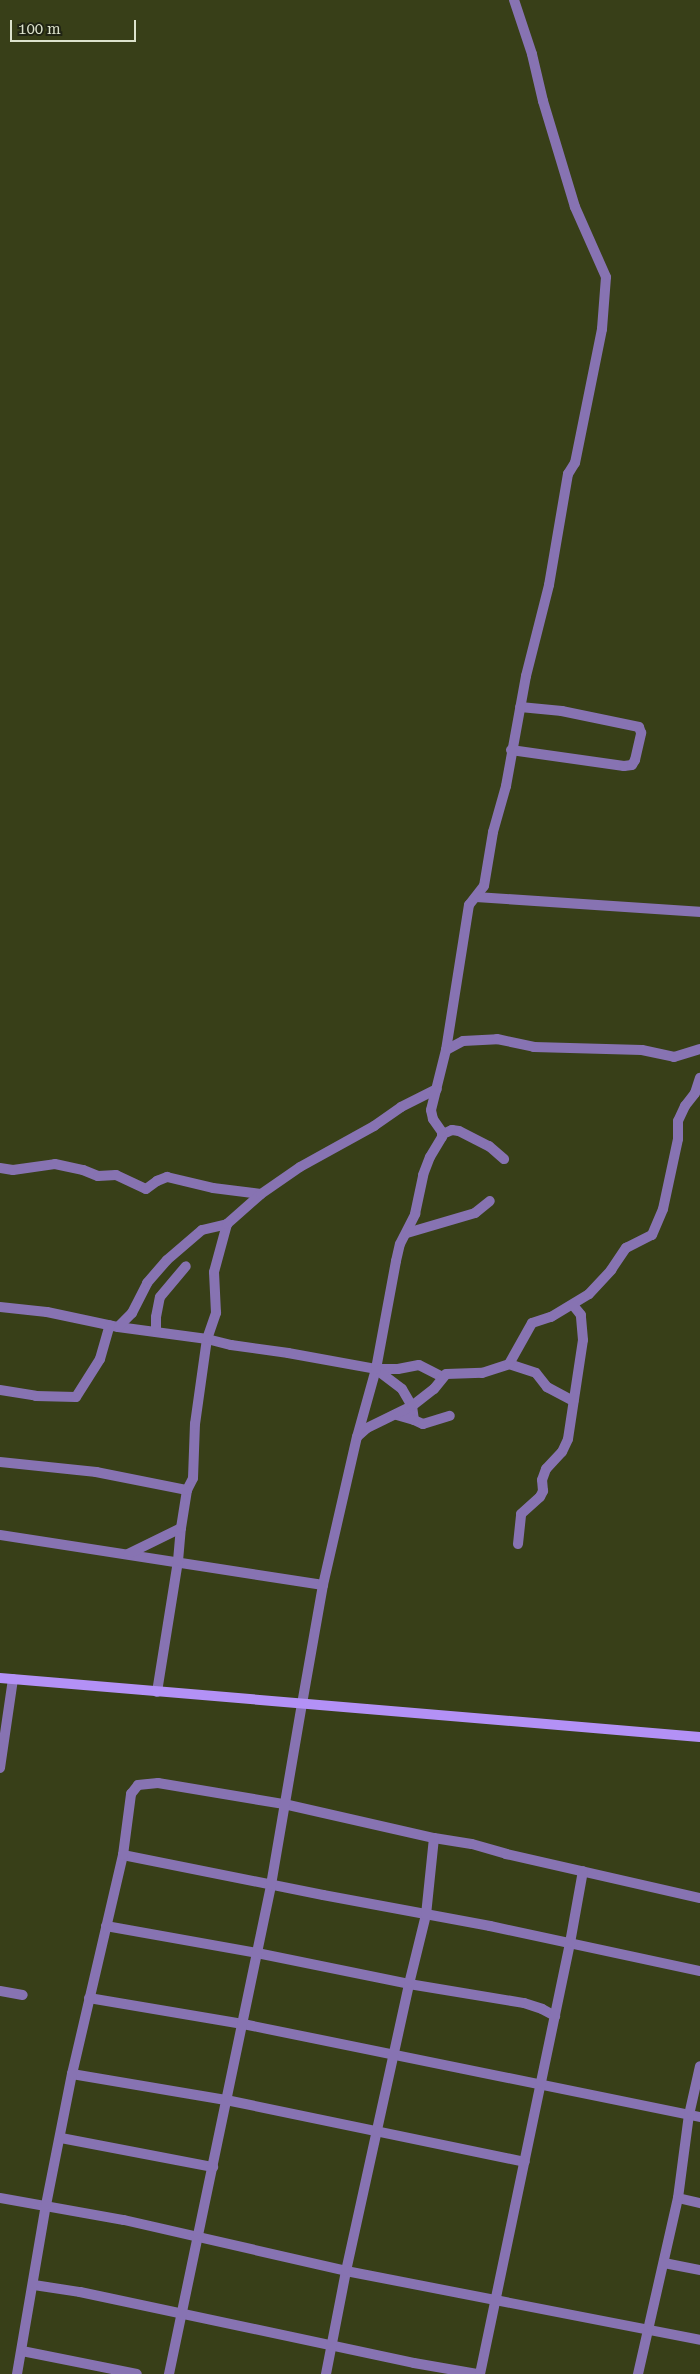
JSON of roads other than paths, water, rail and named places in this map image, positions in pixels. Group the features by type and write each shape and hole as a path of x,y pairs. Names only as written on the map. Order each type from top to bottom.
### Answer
{"main road":[{"path":"0,1678 700,1737"}],"street":[{"path":"443,1134 431,1114 446,1050 469,905 484,886 493,832 506,786 511,750 526,676 549,585 568,474 575,463 602,330 606,276 575,207 543,101 532,54 514,0"},
{"path":"511,750 624,766 632,765 635,760 641,734 639,727 562,711 520,708"},
{"path":"476,898 700,912"},
{"path":"446,1050 463,1041 497,1039 534,1047 642,1050 674,1057 700,1049"},
{"path":"509,1364 532,1323 551,1317 573,1305 594,1290 626,1248 652,1234 663,1209 678,1139 678,1121 685,1106 695,1093 700,1078"},
{"path":"0,1390 45,1397 76,1397 100,1359 114,1326 132,1313 147,1283 168,1260 202,1230 227,1224 261,1194 300,1167 374,1126 401,1107 438,1089"},
{"path":"169,2374 271,1885 323,1585 357,1437 376,1369 400,1244 407,1233 418,1202 423,1175 443,1134 452,1130 459,1130 489,1146 504,1158"},
{"path":"0,1168 13,1170 55,1164 83,1170 98,1176 116,1175 146,1189 162,1178 167,1177 213,1188 261,1194"},
{"path":"407,1233 475,1212 490,1201"},
{"path":"157,1692 178,1561 187,1490 193,1478 195,1424 207,1339 216,1313 214,1272 227,1224"},
{"path":"156,1332 156,1317 160,1297 186,1266"},
{"path":"518,1544 520,1514 540,1497 543,1491 542,1480 546,1469 562,1452 568,1439 583,1340 581,1315 573,1305"},
{"path":"0,1307 47,1312 114,1326 207,1339 231,1345 288,1352 376,1369 398,1369 419,1365 443,1376 458,1372 482,1374 509,1364 536,1373 547,1387 573,1401"},
{"path":"376,1369 402,1389 412,1406 414,1420"},
{"path":"357,1437 367,1428 412,1406 434,1389 443,1376"},
{"path":"397,1415 424,1424 450,1416"},
{"path":"0,1462 96,1472 187,1490"},
{"path":"128,1554 181,1528"},
{"path":"0,1535 178,1561 323,1585"},
{"path":"0,1768 13,1679"},
{"path":"17,2374 34,2285 46,2205 61,2138 72,2074 123,1855 131,1794 138,1785 158,1782 284,1804 434,1838 472,1844 506,1854 700,1898"},
{"path":"326,2374 346,2271 393,2055 426,1915 434,1838"},
{"path":"123,1855 570,1943 700,1971"},
{"path":"34,2285 80,2292 478,2374 496,2300 541,2086 583,1870"},
{"path":"106,1926 257,1953 409,1984 524,2003 555,2016"},
{"path":"0,1991 23,1995"},
{"path":"542,2009 554,2004 559,1996"},
{"path":"89,1998 243,2024 695,2116"},
{"path":"638,2374 646,2330 664,2263 695,2116 700,2066"},
{"path":"72,2074 226,2100 525,2162"},
{"path":"61,2138 213,2167"},
{"path":"0,2198 46,2205 199,2236 346,2271 700,2340"},
{"path":"678,2198 700,2203"},
{"path":"664,2263 700,2270"},
{"path":"22,2351 137,2374"}]}
